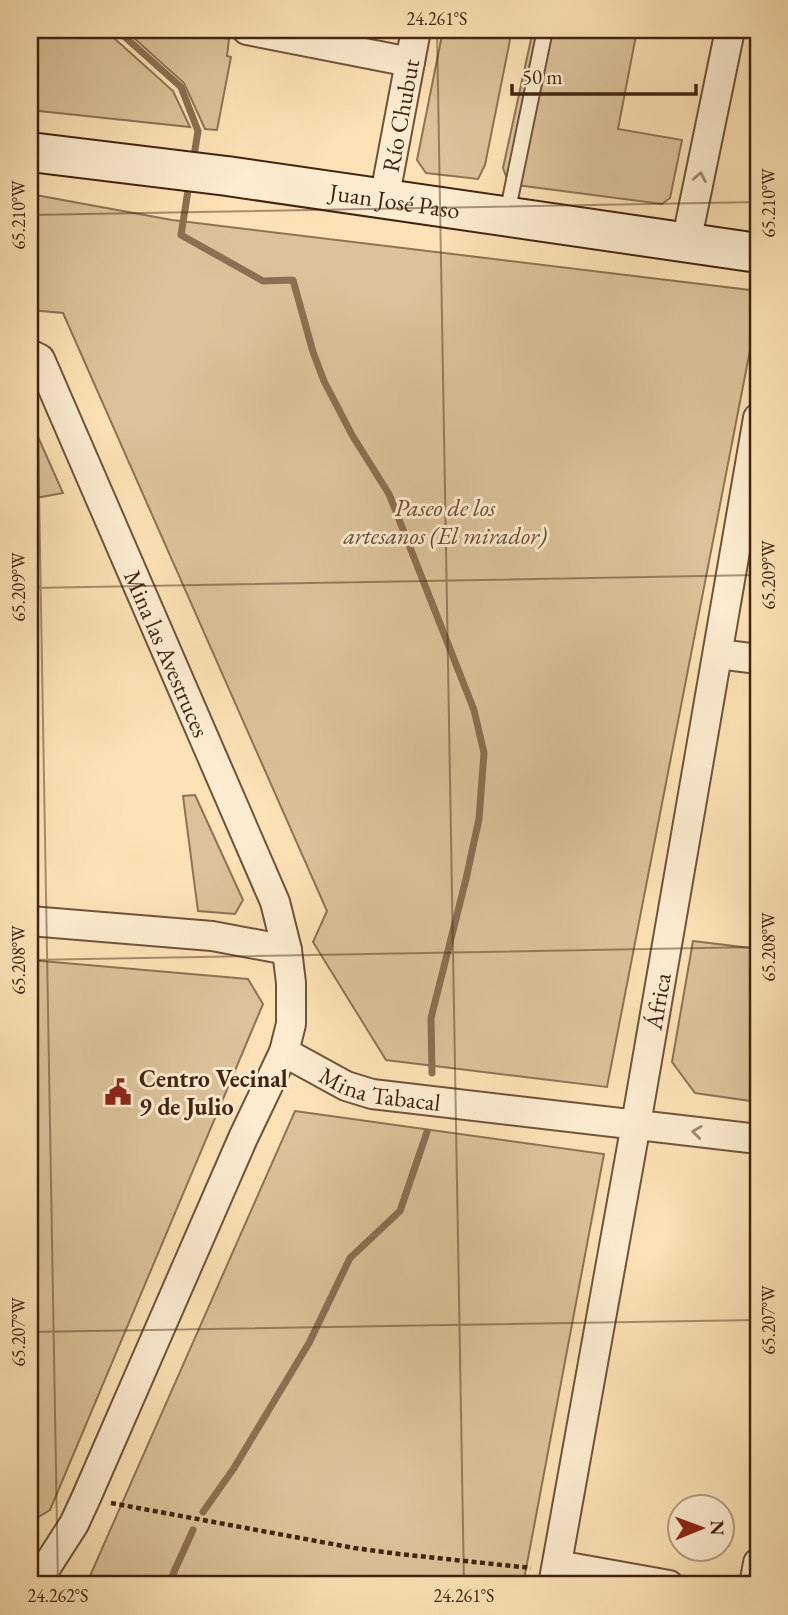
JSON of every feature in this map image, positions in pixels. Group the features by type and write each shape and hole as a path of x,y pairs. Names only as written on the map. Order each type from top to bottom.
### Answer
{"main road":[{"name":"Juan José Paso","path":"43,154 227,176 758,253"}],"street":[{"path":"247,30 410,62"},
{"name":"Río Chubut","path":"384,200 416,30"},
{"path":"686,243 730,30"},
{"name":"Mina las Avestruces","path":"35,357 275,902 287,950"},
{"name":"África","path":"555,1573 636,1125 758,418"},
{"path":"718,654 758,659"},
{"path":"30,920 212,936 287,950 291,983 290,1024 284,1052 243,1138 74,1524 39,1572"},
{"name":"Mina Tabacal","path":"284,1052 346,1086 372,1094 758,1139"},
{"path":"754,1585 758,1563"},
{"path":"555,1573 670,1585"}],"lane":[{"path":"506,218 545,30"}],"path":[{"path":"86,1498 354,1548 555,1573"}],"green space":[{"path":"30,30 105,30 173,91 190,127 30,110"},
{"path":"125,30 181,30 229,39 227,56 231,57 217,130 205,129 184,83"},
{"path":"443,30 512,30 485,165 478,179 426,173 417,160"},
{"path":"533,30 637,30 618,129 682,140 670,198 662,204 509,184 503,168"},
{"name":"Paseo de los artesanos (El mirador)","path":"30,194 172,220 758,291 758,309 607,1087 386,1060 313,942 327,911 63,313 30,310"},
{"path":"30,419 63,493 30,499"},
{"path":"195,795 243,900 235,914 198,911 183,796"},
{"path":"693,941 758,949 758,1102 695,1093 672,1062"},
{"path":"30,960 248,979 263,1004 50,1510 30,1522"},
{"path":"295,1111 604,1154 523,1585 86,1585"}],"waterway":[{"path":"117,30 181,87 198,131 193,162"},
{"path":"189,184 181,235 263,281 293,280 324,381 352,435 389,494 474,710 484,753 479,819 431,1018 432,1073"},
{"path":"203,1512 234,1468 309,1343 350,1258 400,1211 427,1132"},
{"path":"168,1585 193,1530"}],"place":[{"name":"Centro Vecinal 9 de Julio","path":"118,1092"}]}
